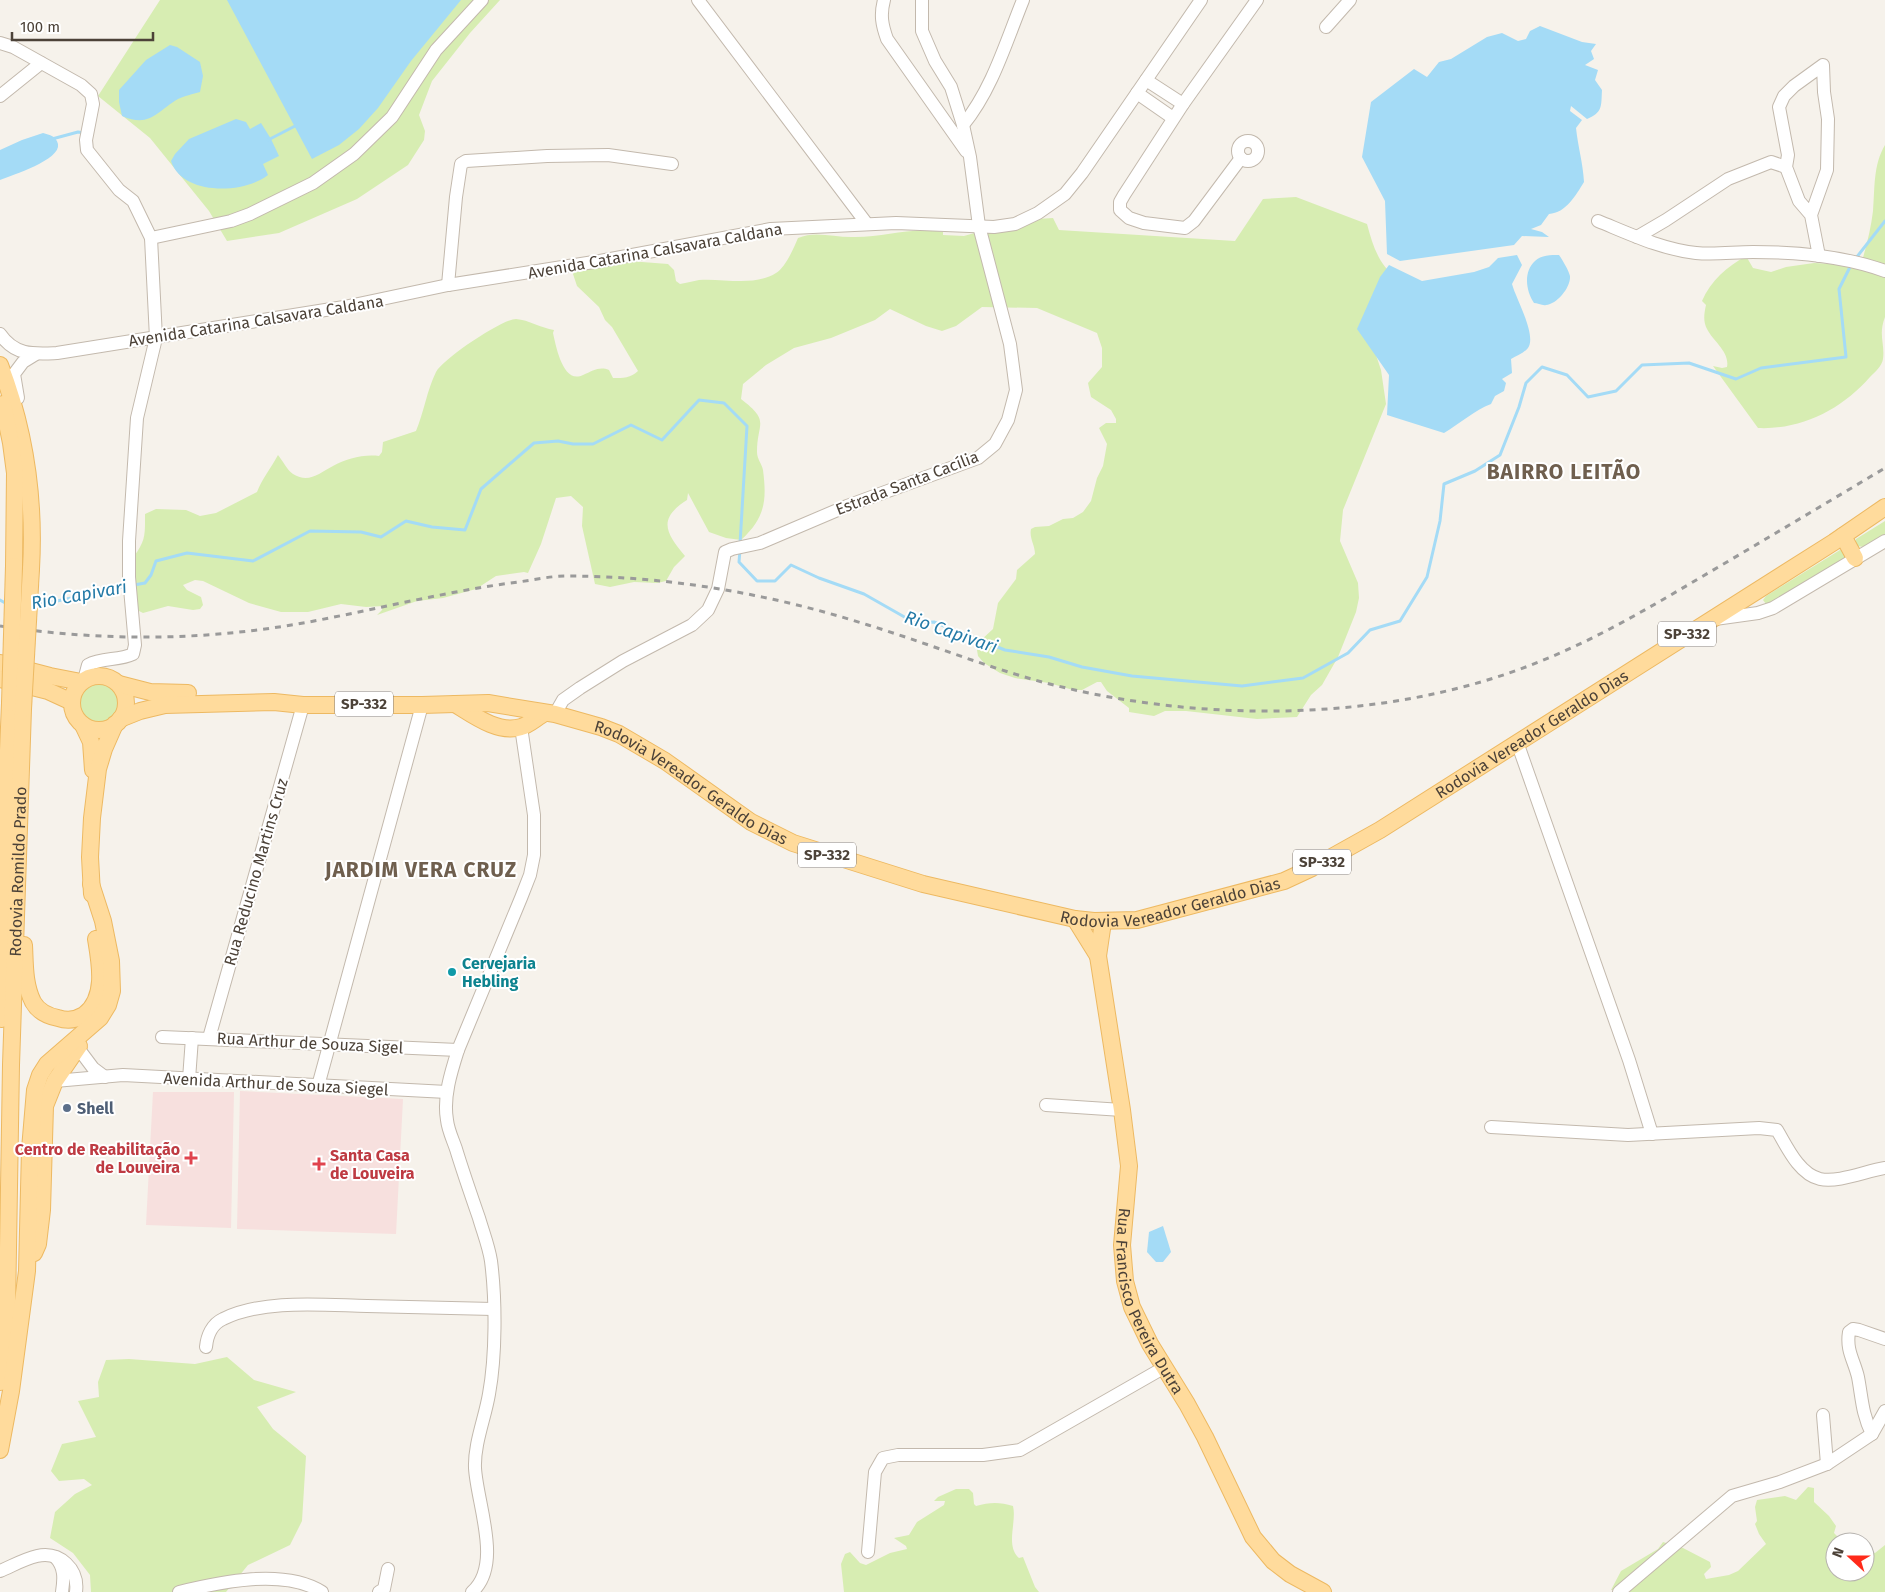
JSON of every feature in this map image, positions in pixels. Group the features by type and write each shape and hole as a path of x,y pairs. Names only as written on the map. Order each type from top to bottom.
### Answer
{"main road":[{"name":"Rodovia Romildo Prado","path":"0,365 19,421 27,462 31,514 31,566 16,706 6,919 0,1234"},
{"name":"Rodovia Romildo Prado","path":"0,395 11,443 15,473 16,706"},
{"name":"Rodovia Vereador Geraldo Dias","path":"118,722 140,711 165,705 274,702 303,705 488,703 550,713 601,726 620,734 665,761 751,822 793,844 922,884 1075,919 1103,922 1125,921 1146,918 1270,885 1298,875 1380,830 1843,536 1885,507"},
{"path":"1843,536 1855,558"},
{"name":"SP-332","path":"0,663 50,676 82,681 92,676 102,676 111,678 119,684"},
{"path":"0,679 48,691 72,702"},
{"path":"82,681 73,695 72,702 77,718 83,724 91,742 95,787"},
{"name":"Rodovia Vereador Geraldo Dias","path":"119,684 150,692 242,693 274,702"},
{"path":"6,919 24,931 26,980 34,1004 44,1013 64,1020 78,1019 88,1012 96,1001 99,989 100,961 95,928 90,857 95,787 100,760 125,711 124,692 119,684"},
{"path":"483,720 488,703"},
{"path":"454,704 502,728 520,727 550,713"},
{"path":"516,707 520,716 520,727"},
{"name":"SP-332","path":"83,724 99,730 118,722"},
{"path":"0,1450 19,1339 27,1271 30,1149 35,1090 40,1075 47,1064 100,1018 108,1005 112,991 111,961 103,920 92,884"},
{"name":"Rodovia Romildo Prado","path":"0,1382 7,1309 11,1065 6,919"},
{"name":"Rua Francisco Pereira Dutra","path":"1075,919 1098,956"},
{"name":"Rua Francisco Pereira Dutra","path":"1103,922 1098,956 1129,1166 1122,1246 1125,1281 1132,1307 1150,1344 1205,1437 1253,1536 1264,1552 1279,1566 1323,1592"},
{"path":"27,1271 38,1244 42,1210 45,1106 55,1081 78,1048 86,1030"}],"street":[{"path":"151,238 231,221 250,214 313,183 346,160 392,117 436,50 482,0"},
{"path":"698,0 867,224"},
{"path":"884,0 881,12 882,26 887,39 970,157"},
{"name":"Estrada Santa Cacília","path":"550,713 563,700 580,688 631,656 692,625 708,610 718,589 725,552 760,543 847,506 978,458 995,444 1008,420 1016,390 1010,344 979,226 970,157 963,125 951,87 935,61 922,31 922,0"},
{"path":"963,125 974,112 985,91 1024,0"},
{"name":"Avenida Catarina Calsavara Caldana","path":"36,354 156,338 344,307 448,285 600,261 771,229 896,223 994,227 1015,224 1038,213 1065,194 1082,173 1201,0"},
{"path":"1241,158 1190,225 1185,228 1144,223 1129,218 1120,210 1120,202 1173,118 1257,0"},
{"path":"1326,27 1350,0"},
{"path":"0,43 13,47 81,84 91,94 93,104 86,140 87,150 119,190 133,200 151,238 156,338 137,418 131,506 129,577 136,645 133,654 96,661 88,665 82,681"},
{"path":"0,96 41,63"},
{"path":"1811,215 1827,170 1828,119 1823,65 1794,86 1784,96 1779,107 1788,155 1786,167 1799,201 1811,215 1819,256"},
{"path":"1146,80 1183,104"},
{"path":"1137,93 1173,118"},
{"path":"448,285 456,197 461,164 466,161 547,156 608,155 672,164"},
{"path":"1637,237 1728,179 1771,162 1786,167"},
{"path":"1598,221 1660,246 1696,253 1726,254 1754,252 1819,256 1880,269"},
{"path":"0,334 5,341 16,349 28,354 36,354"},
{"path":"31,566 37,501 34,467 16,393 14,374 23,362 36,354"},
{"path":"1710,620 1758,613 1773,608 1885,541"},
{"name":"Rua Reducino Martins Cruz","path":"209,1038 303,705"},
{"path":"318,1086 422,705"},
{"path":"472,1592 477,1588 485,1572 488,1556 476,1487 475,1461 492,1369 494,1309 491,1260 486,1239 447,1121 448,1092 458,1050 521,898 532,862 535,833 534,815 520,727"},
{"path":"1518,742 1629,1060 1652,1134"},
{"name":"Rua Arthur de Souza Sigel","path":"162,1037 458,1050"},
{"path":"189,1080 192,1038"},
{"path":"78,1048 93,1068 105,1077"},
{"name":"Avenida Arthur de Souza Siegel","path":"55,1081 122,1075 189,1080 448,1092"},
{"path":"1046,1105 1122,1110"},
{"path":"1491,1127 1628,1135 1758,1128 1777,1130 1792,1155 1806,1171 1819,1179 1836,1178 1885,1168"},
{"path":"206,1347 207,1338 212,1328 221,1319 269,1306 321,1305 494,1309"},
{"path":"1872,1434 1864,1419 1857,1375 1851,1360 1848,1340 1849,1332 1852,1329 1859,1330 1885,1339"},
{"path":"868,1552 875,1472 884,1458 898,1455 983,1455 1020,1450 1165,1367"},
{"path":"1619,1592 1732,1496 1780,1482 1827,1464 1872,1434 1885,1411"},
{"path":"1823,1415 1827,1464"},
{"path":"0,1571 38,1556 53,1556 68,1563 75,1573 76,1592"},
{"path":"53,1556 63,1570 64,1582 62,1592"},
{"path":"379,1592 384,1589 388,1569"},
{"path":"179,1592 204,1586 268,1579 294,1581 315,1587 322,1592"}],"shaded area":[{"name":"Santa Casa de Louveira","path":"240,1091 403,1099 396,1234 237,1229"},
{"name":"Centro de Reabilitação de Louveira","path":"153,1092 234,1092 231,1228 146,1225"}],"green space":[{"path":"160,0 500,0 470,33 432,81 419,115 425,131 424,140 408,165 357,199 279,233 227,241 209,211 150,138 98,96"},
{"path":"1885,145 1885,317 1882,329 1883,359 1881,364 1859,388 1834,408 1805,421 1790,425 1758,428 1713,366 1727,367 1726,356 1706,326 1704,317 1706,305 1702,301 1720,275 1746,256 1753,268 1771,272 1786,267 1814,263 1855,265 1862,261 1872,217 1876,169"},
{"path":"1296,197 1367,224 1380,260 1396,278 1374,349 1381,370 1386,404 1343,510 1340,541 1358,583 1359,598 1356,612 1338,657 1322,685 1311,695 1297,717 1257,719 1186,711 1165,711 1154,716 1129,712 1129,708 1107,691 1101,682 1097,682 1082,690 1073,690 1049,683 1015,678 1000,673 984,663 978,656 977,650 980,641 993,629 998,603 1016,579 1017,570 1035,554 1031,529 1049,526 1063,519 1073,518 1083,512 1091,501 1097,478 1103,466 1107,444 1099,428 1106,423 1116,423 1111,410 1091,397 1088,383 1102,367 1102,348 1097,333 1037,308 982,307 956,326 942,331 926,326 890,309 875,320 831,338 794,348 766,365 743,384 741,399 756,413 760,423 757,452 763,470 765,491 760,516 741,540 726,538 709,532 688,493 687,500 671,514 668,520 669,533 685,556 674,567 666,581 657,583 634,582 610,587 595,584 582,526 583,507 571,496 556,498 541,544 528,573 496,576 476,589 443,598 417,601 377,615 383,606 366,607 341,604 308,612 281,612 249,603 203,581 195,580 183,585 187,590 201,597 203,605 200,609 193,610 168,606 143,613 139,611 136,604 134,556 141,546 144,536 145,514 156,509 186,510 200,516 216,513 257,492 278,455 293,474 304,478 314,476 349,459 361,456 379,456 382,452 383,442 416,431 433,379 441,366 449,358 499,325 516,319 554,330 554,339 562,363 570,374 576,377 602,369 609,370 613,378 633,375 638,371 612,327 605,320 599,307 577,286 572,271 629,261 668,264 674,270 676,281 680,284 699,280 758,280 776,273 783,267 798,238 805,236 819,234 866,237 909,231 931,231 943,232 943,235 964,236 1020,220 1053,218 1059,230 1235,241 1263,199"},
{"path":"1885,521 1885,534 1864,547 1857,546 1856,539"},
{"path":"1840,550 1846,551 1846,559 1770,605 1766,604 1763,600 1766,596"},
{"path":"103,682 110,685 116,691 119,702 118,710 110,719 103,722 95,722 88,719 80,710 79,698 82,691 91,683"},
{"path":"227,1357 254,1380 296,1392 257,1407 273,1429 306,1456 302,1521 290,1545 248,1565 226,1592 91,1592 90,1575 73,1553 50,1538 55,1512 75,1494 92,1485 84,1479 59,1481 51,1471 62,1444 96,1437 78,1401 99,1397 98,1382 106,1360 129,1359 195,1364"},
{"path":"1808,1487 1814,1488 1814,1502 1829,1516 1836,1526 1834,1532 1825,1532 1825,1582 1875,1582 1875,1553 1885,1545 1885,1592 1624,1592 1625,1590 1611,1590 1621,1571 1658,1549 1663,1542 1683,1548 1710,1562 1711,1567 1704,1574 1706,1579 1729,1575 1738,1571 1766,1544 1755,1524 1757,1521 1755,1507 1757,1500 1785,1496 1796,1500"},
{"path":"956,1489 969,1489 973,1493 976,1506 995,1503 1013,1506 1013,1547 1019,1558 1023,1557 1035,1587 1039,1592 844,1592 841,1564 845,1554 850,1552 860,1563 866,1565 890,1553 907,1549 906,1546 894,1538 909,1535 917,1522 944,1505 945,1501 934,1501 938,1497"}],"water":[{"path":"227,0 461,0 411,61 378,108 359,129 339,145 312,159"},
{"path":"1540,26 1582,42 1596,44 1591,51 1594,59 1585,65 1598,70 1595,80 1602,90 1599,111 1587,119 1571,106 1570,111 1582,120 1576,128 1584,182 1574,198 1565,207 1549,214 1541,225 1531,229 1542,232 1549,237 1522,236 1514,245 1400,261 1387,254 1385,201 1362,157 1371,102 1414,69 1427,77 1439,62 1451,59 1487,37 1502,33 1518,41 1526,39 1530,31"},
{"path":"170,45 177,47 200,62 203,76 200,92 178,99 146,119 139,120 122,116 119,90 146,60"},
{"path":"236,119 246,122 250,129 261,123 271,139 279,156 263,164 268,175 244,186 215,188 200,186 187,181 177,172 171,161 189,139"},
{"path":"43,133 52,136 57,141 57,150 52,156 35,166 0,180 0,150"},
{"path":"1517,255 1522,265 1512,284 1528,326 1530,342 1526,350 1511,359 1512,373 1502,379 1506,383 1504,391 1495,396 1491,404 1473,413 1444,433 1387,415 1389,375 1357,329 1380,277 1389,265 1422,281 1474,272 1489,267 1498,258"},
{"path":"1549,255 1559,255 1570,276 1566,290 1555,302 1545,305 1534,303 1529,293 1527,282 1531,265 1540,258"},
{"path":"1163,1226 1171,1252 1163,1262 1156,1262 1147,1252 1149,1232"}],"waterway":[{"path":"268,140 297,125"},
{"path":"52,139 78,132 84,133"},
{"name":"Rio Capivari","path":"1856,258 1885,221"},
{"name":"Rio Capivari","path":"740,550 739,562 757,581 775,581 791,565 819,578 864,594 915,623 934,622 1005,650 1049,657 1082,667 1132,676 1242,686 1303,678 1348,653 1370,630 1400,621 1427,577 1440,521 1444,484 1475,471 1500,455 1519,407 1526,383 1542,367 1567,375 1588,397 1616,391 1642,365 1689,363 1736,379 1761,368 1846,357 1839,289 1851,265"},
{"name":"Rio Capivari","path":"134,585 145,583 151,575 156,561 187,553 253,561 310,531 361,532 381,537 406,521 432,527 465,530 481,489 534,443 558,441 573,444 593,444 631,425 662,440 699,400 724,403 747,426 740,544"},
{"name":"Rio Capivari","path":"33,603 57,601 128,586"},
{"name":"Rio Capivari","path":"0,600 7,604"}],"railway":[{"path":"0,626 79,635 118,637 197,636 275,628 441,595 554,577 643,579 719,589 794,604 868,625 1024,677 1106,696 1168,706 1232,710 1296,711 1359,706 1422,696 1483,681 1561,652 1621,623 1660,601 1885,468"}],"place":[{"name":"Cervejaria Hebling","path":"452,972"},
{"name":"Shell","path":"67,1108"},
{"name":"Centro de Reabilitação de Louveira","path":"191,1158"},
{"name":"Santa Casa de Louveira","path":"319,1164"}],"district":[{"name":"BAIRRO LEITÃO","path":"1564,472"},
{"name":"JARDIM VERA CRUZ","path":"421,870"}]}
